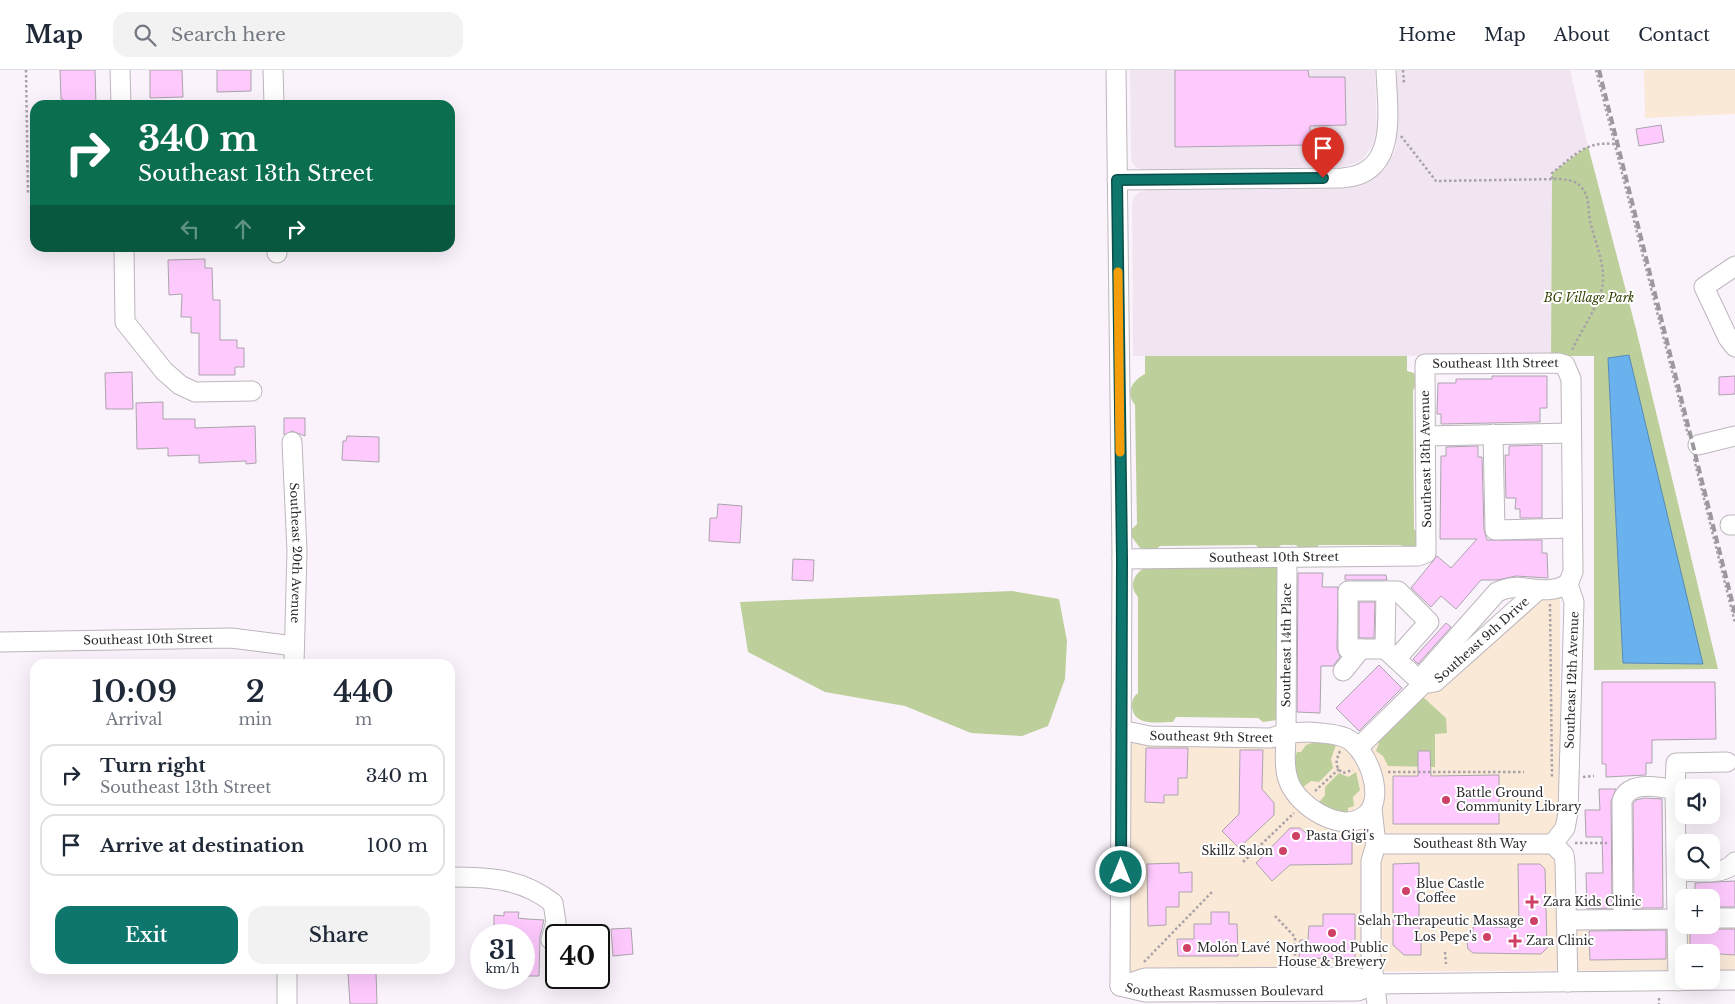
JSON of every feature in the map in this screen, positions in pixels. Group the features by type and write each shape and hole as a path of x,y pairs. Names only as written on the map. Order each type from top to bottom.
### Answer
{"street":[{"path":"120,70 121,100"},
{"path":"273,70 274,100"},
{"path":"1116,70 1122,559 1121,730"},
{"path":"1117,180 1342,178 1359,175 1377,161 1385,147 1388,136 1386,70"},
{"path":"124,252 125,322 164,371 180,385 195,392 252,391"},
{"path":"1735,266 1704,287 1728,338 1735,347"},
{"name":"Southeast 11th Street","path":"1425,364 1558,363 1565,365"},
{"name":"Southeast 13th Avenue","path":"1425,364 1426,553"},
{"name":"Southeast 12th Avenue","path":"1561,846 1568,814 1574,599 1568,584 1573,572 1571,379 1565,365"},
{"path":"1426,436 1572,433"},
{"path":"1493,434 1495,530 1572,528"},
{"path":"1693,446 1735,436"},
{"name":"Southeast 20th Avenue","path":"292,442 297,551 294,655"},
{"name":"Southeast 10th Street","path":"1122,559 1418,556 1426,553"},
{"name":"Southeast 14th Place","path":"1288,558 1286,776 1293,791 1303,803"},
{"name":"Southeast 9th Drive","path":"1423,684 1435,682 1544,597 1568,584"},
{"name":"Southeast 9th Drive","path":"1354,753 1423,684 1426,672 1497,592 1505,588 1527,586 1544,597"},
{"path":"1390,654 1429,622 1398,591 1348,591 1348,649 1361,649 1390,654 1423,684"},
{"path":"1386,591 1390,654"},
{"name":"Southeast 10th Street","path":"0,642 231,638 294,655"},
{"path":"1343,671 1361,649"},
{"name":"Southeast 9th Street","path":"1121,730 1150,725 1272,727 1286,733 1327,734 1346,738 1354,753"},
{"name":"Southeast Rasmussen Boulevard","path":"1121,730 1120,986 1145,978 1356,977 1376,984 1675,981"},
{"path":"1354,753 1371,774 1374,794 1372,808 1376,844 1381,861 1382,946 1376,984 1377,1004"},
{"path":"1675,779 1676,763 1727,762"},
{"path":"1623,919 1622,801 1625,792 1631,788 1664,787 1675,790"},
{"path":"1303,803 1317,814 1339,820 1354,820 1365,816 1372,808"},
{"name":"Southeast 8th Way","path":"1376,844 1561,846"},
{"path":"1561,846 1565,863 1568,982"},
{"path":"1720,871 1732,865"},
{"path":"455,877 504,880 535,890 553,903 555,924"},
{"path":"1720,918 1735,918"},
{"path":"1567,920 1675,919"},
{"path":"287,974 287,1004"},
{"name":"Southeast Rasmussen Boulevard","path":"1720,980 1735,980"}],"path":[{"path":"26,70 28,194"},
{"path":"1596,70 1693,446 1735,623"},
{"path":"1388,136 1402,136 1436,182 1552,178 1574,180 1582,188 1588,198 1590,219 1599,251 1602,272 1601,291 1565,365"},
{"path":"1552,178 1552,173 1588,146 1599,142 1614,144"},
{"path":"1544,597 1552,781"},
{"path":"1354,753 1346,772 1339,768 1336,762 1354,753"},
{"path":"1243,862 1339,768"},
{"path":"1387,772 1524,772"},
{"path":"1561,846 1616,843"},
{"path":"1142,963 1213,892"},
{"path":"1275,916 1295,937 1295,963"},
{"path":"1445,952 1446,964"},
{"path":"1659,998 1659,1004"}],"shaded area":[{"path":"1130,70 1375,70 1377,134 1375,143 1361,161 1344,167 1145,170 1137,168 1132,163 1131,155"},
{"path":"1397,70 1570,70 1588,146 1552,173 1551,356 1133,356 1132,204 1134,196 1142,191 1152,190 1345,189 1369,182 1384,170 1396,148"},
{"path":"1644,70 1735,70 1735,114 1645,118"},
{"path":"1535,598 1560,598 1560,915 1675,924 1675,934 1720,934 1720,921 1735,914 1735,970 1720,970 1720,944 1675,944 1675,970 1130,973 1130,740 1271,742 1313,740 1337,744 1351,753"}],"green space":[{"name":"BG Village Park","path":"1588,146 1636,329 1718,669 1594,670 1594,356 1551,356 1552,173","holes":["1608,358 1703,663 1623,663"]},
{"path":"1145,356 1407,356 1407,371 1414,373 1417,380 1413,390 1414,529 1419,535 1418,547 1406,549 1401,545 1319,545 1314,550 1301,550 1296,545 1281,545 1275,551 1261,551 1256,545 1160,546 1154,551 1140,548 1132,537 1132,529 1137,524 1135,405 1130,391 1133,383 1145,374"},
{"path":"1271,565 1277,568 1280,574 1279,715 1277,720 1263,722 1258,718 1176,717 1173,722 1154,723 1137,718 1132,702 1138,693 1138,597 1133,589 1133,584 1138,573 1146,567"},
{"path":"1012,591 1059,599 1067,641 1065,679 1048,726 1022,736 971,733 905,706 825,692 748,652 740,602"},
{"path":"1423,697 1446,718 1447,733 1435,734 1435,767 1388,766 1383,756 1376,751 1379,743 1376,740"},
{"path":"1315,742 1336,745 1331,759 1333,768 1319,782 1311,781 1302,788 1295,770 1295,757 1297,752 1301,752 1306,745"},
{"path":"1356,772 1360,790 1353,797 1354,806 1348,808 1348,813 1317,805 1325,795 1325,787 1339,773 1348,777"}],"water":[{"path":"1629,355 1703,664 1623,663 1608,358"}],"building":[{"path":"60,70 95,70 96,100 61,99"},
{"path":"150,70 182,70 183,97 150,98"},
{"path":"217,70 251,70 251,91 217,92"},
{"path":"1175,70 1308,70 1309,77 1345,77 1346,125 1310,126 1310,145 1175,147"},
{"path":"1661,125 1664,142 1639,146 1636,129"},
{"path":"205,259 205,268 212,268 213,300 220,300 220,340 237,340 237,348 244,348 244,367 235,367 235,375 199,375 199,333 191,333 191,317 181,317 182,294 169,295 168,260"},
{"path":"132,372 133,409 106,409 105,373"},
{"path":"1492,376 1547,376 1547,408 1540,408 1540,422 1441,424 1441,414 1437,414 1438,383 1456,383 1456,379 1492,379"},
{"path":"1735,376 1735,394 1719,395 1719,377"},
{"path":"163,402 163,419 195,419 195,428 255,426 256,463 246,464 246,461 199,463 199,455 168,456 168,448 137,449 136,403"},
{"path":"284,418 305,418 305,436 292,431 284,435"},
{"path":"347,436 379,437 379,462 342,460 343,441 346,441"},
{"path":"1542,445 1542,518 1520,518 1520,509 1515,509 1516,498 1506,498 1505,455 1509,455 1509,446"},
{"path":"1478,446 1478,457 1482,457 1484,530 1487,540 1542,540 1542,553 1547,553 1548,578 1516,576 1497,580 1481,580 1456,609 1441,596 1431,607 1411,588 1437,556 1451,568 1477,539 1440,539 1441,456 1446,456 1446,447"},
{"path":"718,504 742,506 740,543 709,541 710,518 717,518"},
{"path":"793,559 814,560 813,581 792,580"},
{"path":"1298,573 1323,573 1322,587 1338,587 1337,649 1340,657 1333,666 1321,666 1320,713 1297,712"},
{"path":"1345,575 1386,575 1387,580 1345,580"},
{"path":"1359,602 1375,602 1374,638 1359,638"},
{"path":"1446,623 1451,627 1418,664 1413,659"},
{"path":"1379,665 1402,688 1359,731 1336,708"},
{"path":"1602,682 1715,682 1716,739 1652,740 1652,763 1646,763 1646,775 1606,777 1606,764 1602,764"},
{"path":"1146,748 1188,748 1187,778 1178,778 1178,795 1164,795 1164,803 1145,802"},
{"path":"1240,750 1263,750 1262,789 1274,803 1274,815 1239,848 1222,831 1239,814"},
{"name":"Battle Ground Community Library","path":"1418,751 1430,751 1431,776 1499,775 1499,824 1393,824 1393,776 1418,776"},
{"path":"1599,789 1616,789 1611,801 1612,908 1587,909 1586,873 1603,873 1602,837 1586,837 1585,810 1600,810"},
{"path":"1645,798 1662,799 1663,908 1634,908 1633,804 1636,800"},
{"path":"1290,828 1300,828 1312,838 1352,839 1352,864 1290,865 1272,881 1256,863"},
{"path":"1179,863 1179,873 1192,872 1192,892 1179,892 1179,907 1166,907 1166,925 1148,926 1147,864"},
{"path":"1419,863 1419,941 1421,941 1421,955 1404,955 1393,945 1393,864"},
{"path":"1518,864 1540,864 1545,869 1547,948 1541,954 1473,953 1468,949 1467,943 1472,936 1474,922 1494,922 1494,927 1519,927"},
{"path":"1735,881 1735,907 1720,907 1720,889 1695,889 1695,883"},
{"path":"504,912 519,912 518,918 544,920 540,937 539,976 535,976 535,924 494,924 494,915 504,916"},
{"path":"1211,912 1229,912 1229,924 1237,924 1238,956 1178,956 1177,939 1194,939 1194,924 1211,924"},
{"name":"Northwood Public House & Brewery","path":"1323,914 1355,914 1355,959 1299,958 1300,940 1308,940 1309,926 1323,926"},
{"path":"631,928 633,954 613,956 611,929"},
{"path":"1720,929 1735,929 1735,955 1720,954 1720,944 1690,944 1690,934 1720,934"},
{"path":"1666,930 1666,959 1590,960 1589,931"},
{"path":"348,974 376,974 377,1004 350,1004"}],"railway":[{"path":"1599,70 1735,613"}],"slow traffic":[{"path":"1118,272 1120,452"}],"place":[{"name":"Battle Ground Community Library","path":"1446,800"},
{"name":"Pasta Gigi's","path":"1296,836"},
{"name":"Skillz Salon","path":"1283,851"},
{"name":"Blue Castle Coffee","path":"1406,891"},
{"name":"Zara Kids Clinic","path":"1532,902"},
{"name":"Selah Therapeutic Massage","path":"1534,921"},
{"name":"Northwood Public House & Brewery","path":"1332,933"},
{"name":"Los Pepe's","path":"1487,937"},
{"name":"Zara Clinic","path":"1515,941"},
{"name":"Molón Lavé","path":"1187,948"}],"route":[{"path":"1121,872 1122,559 1117,180 1323,178"}]}
